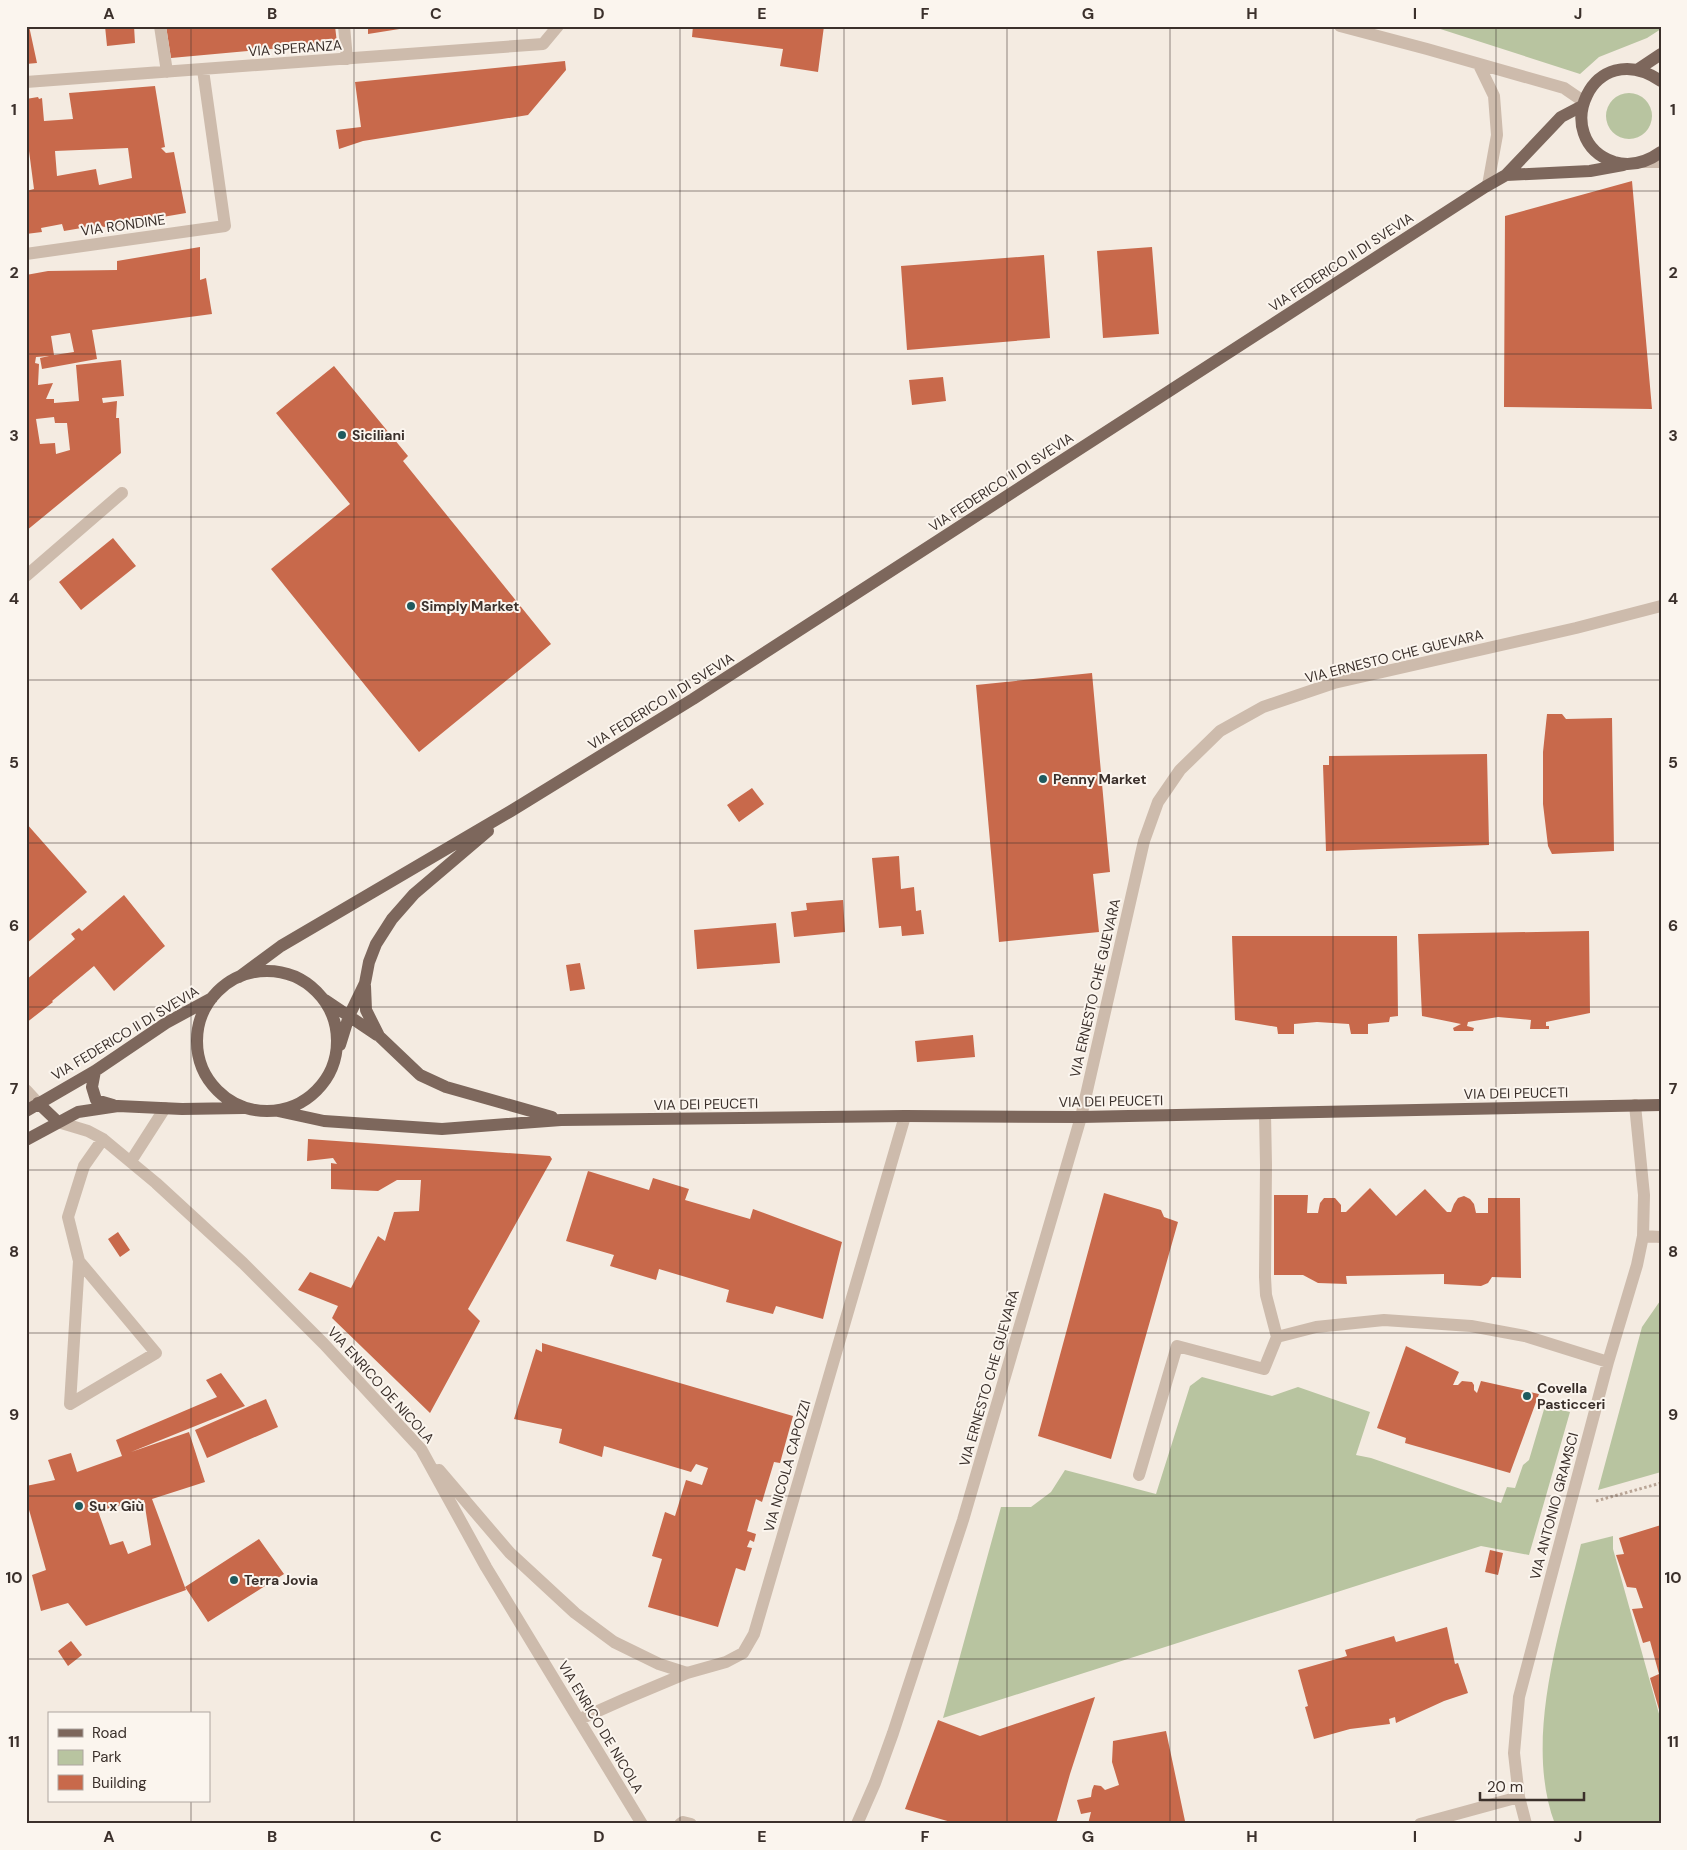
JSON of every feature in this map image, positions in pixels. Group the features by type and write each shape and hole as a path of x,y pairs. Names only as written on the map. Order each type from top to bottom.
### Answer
{"main road":[{"path":"1637,70 1661,54"},
{"path":"1627,164 1605,158 1591,146 1583,130 1581,118 1583,104 1590,89 1600,78 1612,71 1621,69 1637,70 1650,74 1661,81"},
{"path":"1506,175 1562,117 1583,104"},
{"path":"1506,175 1590,171 1642,162 1661,152"},
{"name":"VIA FEDERICO II DI SVEVIA","path":"511,811 693,699 1506,175"},
{"path":"245,1108 226,1097 210,1081 200,1061 198,1038 202,1016 213,997 225,986 281,946 511,811"},
{"path":"278,1111 298,1105 314,1093 328,1078 349,1016 364,983 376,944 392,919 414,894 511,811"},
{"path":"239,977 261,972 284,973 305,982 322,998 379,1036 420,1075 438,1083 561,1120"},
{"path":"364,983 366,1010 379,1036"},
{"name":"VIA FEDERICO II DI SVEVIA","path":"26,1111 95,1071 166,1023 213,997"},
{"path":"322,998 333,1018 338,1038 335,1059"},
{"path":"95,1071 92,1086 96,1100 118,1106"},
{"path":"38,1103 58,1122"},
{"name":"VIA DEI PEUCETI","path":"561,1120 905,1116 1082,1117 1661,1105"},
{"path":"26,1140 78,1112 118,1106 245,1108 261,1111 278,1111 324,1121 442,1129 561,1120"}],"street":[{"path":"160,26 168,72"},
{"path":"344,26 347,59"},
{"name":"VIA SPERANZA","path":"26,82 543,44 558,26"},
{"path":"1340,26 1564,88 1583,104"},
{"path":"1479,64 1494,96 1497,135 1488,185"},
{"name":"VIA RONDINE","path":"26,254 225,226 203,70"},
{"path":"1642,162 1661,162"},
{"path":"26,576 122,493"},
{"name":"VIA ERNESTO CHE GUEVARA","path":"857,1824 875,1783 893,1733 963,1520 1082,1117 1142,851 1158,802 1180,770 1220,731 1263,707 1334,683 1576,628 1661,606"},
{"path":"26,1090 38,1103"},
{"name":"VIA ANTONIO GRAMSCI","path":"1526,1824 1519,1797 1514,1753 1519,1697 1608,1362 1637,1265 1643,1236 1644,1195 1635,1105"},
{"path":"132,1161 165,1108"},
{"path":"1139,1475 1177,1346 1264,1369 1277,1337 1266,1295 1265,1277 1265,1114"},
{"name":"VIA NICOLA CAPOZZI","path":"580,1719 688,1673 726,1662 743,1653 754,1634 905,1116"},
{"name":"VIA ENRICO DE NICOLA","path":"58,1122 88,1131 103,1139 132,1161 243,1263 317,1337 421,1449 486,1567 642,1824"},
{"path":"79,1261 156,1353 70,1404 79,1261 68,1216 84,1166 103,1139"},
{"path":"1643,1236 1661,1237"},
{"path":"1277,1337 1316,1327 1384,1320 1471,1326 1524,1336 1608,1362"},
{"path":"421,1449 510,1553 575,1613 614,1642 659,1664 688,1673"},
{"path":"1420,1824 1519,1797"},
{"path":"680,1824 683,1822 691,1824"}],"path":[{"path":"1569,1510 1661,1483"}],"green space":[{"path":"1431,26 1661,26 1661,29 1647,38 1599,57 1580,74"},
{"path":"1624,93 1634,93 1648,103 1652,116 1648,129 1642,135 1634,139 1624,139 1610,129 1606,121 1606,111 1616,97"},
{"path":"1660,1301 1661,1472 1598,1490 1642,1327"},
{"path":"1202,1377 1272,1396 1298,1387 1370,1412 1356,1455 1371,1458 1501,1503 1507,1487 1515,1488 1523,1465 1529,1460 1545,1406 1570,1412 1529,1555 1481,1546 943,1718 1001,1507 1031,1507 1051,1492 1065,1470 1156,1494 1190,1386"},
{"path":"1613,1536 1613,1549 1661,1721 1661,1824 1555,1824 1546,1791 1543,1757 1548,1684 1581,1544"}],"building":[{"path":"26,26 29,26 37,63 26,64"},
{"path":"105,26 134,26 135,43 107,46"},
{"path":"166,26 335,26 337,43 171,58"},
{"path":"368,26 412,26 412,27 368,34"},
{"path":"693,26 824,26 818,72 780,66 783,49 692,37"},
{"path":"565,61 566,70 528,115 363,141 339,149 336,130 361,127 355,82"},
{"path":"155,86 165,147 161,148 166,153 174,152 186,213 104,227 99,225 64,231 62,224 41,228 42,232 26,234 26,191 34,189 29,151 26,151 26,99 42,98 44,121 73,119 69,93","holes":["128,148 132,178 99,185 96,169 57,176 55,151"]},
{"path":"1632,181 1652,409 1504,407 1505,216"},
{"path":"200,247 200,280 206,278 212,314 92,330 97,359 42,369 40,358 49,356 36,357 35,363 39,364 38,385 53,383 46,399 54,399 54,403 79,401 76,365 121,360 124,396 102,398 103,403 117,401 116,418 119,418 121,453 26,531 26,275 48,271 117,270 117,261","holes":["70,333 74,352 54,355 51,336","54,417 55,423 67,423 70,450 56,454 55,443 40,444 36,419"]},
{"path":"1152,247 1159,334 1103,338 1097,251"},
{"path":"1044,255 1050,338 907,350 901,266"},
{"name":"Simply Market","path":"334,366 408,456 403,461 551,644 419,752 271,569 350,504 276,413"},
{"path":"943,377 946,401 912,405 909,380"},
{"path":"113,538 136,566 81,610 59,582"},
{"name":"Penny Market","path":"1092,673 1110,872 1093,874 1099,932 999,942 976,685"},
{"path":"1547,714 1562,714 1566,719 1612,718 1614,851 1552,854 1548,846 1543,804 1543,752"},
{"path":"1487,754 1489,845 1326,851 1323,765 1329,765 1329,756"},
{"path":"752,788 764,804 739,822 727,805"},
{"path":"26,823 87,892 26,944"},
{"path":"899,856 901,889 914,887 916,911 921,910 924,934 902,936 901,926 879,928 872,858"},
{"path":"124,895 165,946 114,991 94,966 26,1023 26,980 75,939 71,934 79,928 82,931"},
{"path":"843,900 845,932 794,937 791,912 807,910 806,903"},
{"path":"776,923 780,963 697,969 694,930"},
{"path":"1589,931 1590,1013 1546,1022 1546,1026 1549,1026 1549,1029 1530,1029 1531,1020 1498,1017 1468,1022 1467,1026 1474,1028 1473,1031 1454,1031 1453,1028 1461,1024 1422,1016 1418,934"},
{"path":"1232,936 1397,936 1398,1016 1390,1017 1389,1022 1368,1024 1368,1034 1351,1034 1349,1024 1317,1022 1294,1024 1294,1034 1278,1034 1277,1027 1235,1020"},
{"path":"580,963 585,989 570,991 566,965"},
{"path":"973,1035 975,1057 917,1062 915,1041"},
{"path":"308,1139 550,1156 552,1159 468,1309 480,1321 430,1413 332,1318 338,1306 298,1290 310,1272 351,1288 378,1236 385,1241 394,1212 419,1211 421,1180 397,1180 378,1191 331,1189 331,1163 337,1164 333,1158 307,1161"},
{"path":"588,1171 649,1190 653,1178 689,1189 685,1200 750,1219 753,1209 842,1242 823,1319 776,1306 773,1314 726,1302 729,1290 659,1269 656,1280 610,1266 614,1255 566,1241"},
{"path":"1370,1188 1396,1216 1425,1189 1447,1212 1451,1212 1458,1198 1464,1196 1474,1204 1476,1213 1488,1213 1488,1198 1520,1198 1521,1278 1492,1277 1488,1283 1481,1286 1444,1284 1444,1274 1346,1276 1347,1284 1318,1283 1303,1275 1274,1275 1274,1195 1308,1195 1307,1213 1318,1213 1320,1203 1324,1198 1335,1198 1341,1205 1341,1212 1346,1212"},
{"path":"1104,1193 1161,1210 1164,1217 1178,1222 1111,1459 1038,1436"},
{"path":"118,1232 130,1250 120,1257 108,1239"},
{"path":"542,1343 793,1416 780,1463 774,1462 762,1502 756,1499 747,1531 756,1534 754,1542 750,1540 747,1547 752,1548 745,1571 736,1568 718,1627 648,1607 662,1559 652,1556 665,1512 675,1516 686,1480 702,1485 708,1468 696,1464 691,1472 604,1446 602,1457 559,1443 562,1429 514,1419 536,1349 542,1352"},
{"path":"1406,1346 1459,1372 1453,1385 1458,1385 1462,1381 1472,1382 1477,1393 1481,1381 1539,1394 1510,1473 1405,1443 1406,1438 1377,1428"},
{"path":"221,1373 245,1406 131,1452 189,1432 205,1482 152,1499 186,1590 86,1626 68,1603 41,1611 32,1575 46,1570 26,1499 26,1486 55,1480 48,1460 71,1453 77,1472 122,1456 116,1440 217,1397 206,1380","holes":["144,1500 151,1545 128,1554 123,1541 110,1545 98,1511"]},
{"path":"266,1399 278,1427 207,1458 195,1430"},
{"path":"1661,1525 1660,1713 1650,1678 1659,1674 1650,1641 1643,1643 1632,1609 1643,1608 1636,1588 1627,1587 1616,1555 1624,1554 1619,1538"},
{"name":"Terra Jovia","path":"259,1539 284,1574 208,1622 185,1587"},
{"path":"1490,1550 1503,1553 1498,1575 1485,1572"},
{"path":"1447,1627 1455,1664 1458,1663 1468,1693 1444,1701 1396,1723 1395,1717 1389,1719 1390,1724 1350,1729 1314,1739 1305,1707 1308,1706 1298,1670 1347,1656 1345,1650 1394,1636 1396,1642"},
{"path":"71,1641 82,1655 68,1666 58,1651"},
{"path":"1095,1697 1056,1824 958,1824 905,1809 938,1720 980,1736"},
{"path":"1166,1731 1185,1821 1178,1824 1088,1824 1091,1812 1081,1814 1077,1800 1091,1797 1094,1785 1101,1786 1105,1790 1119,1785 1112,1762 1113,1741"}],"place":[{"name":"Siciliani","path":"342,435"},
{"name":"Simply Market","path":"411,606"},
{"name":"Penny Market","path":"1043,779"},
{"name":"Covella Pasticceri","path":"1527,1396"},
{"name":"Su x Giù","path":"79,1506"},
{"name":"Terra Jovia","path":"234,1580"}]}
